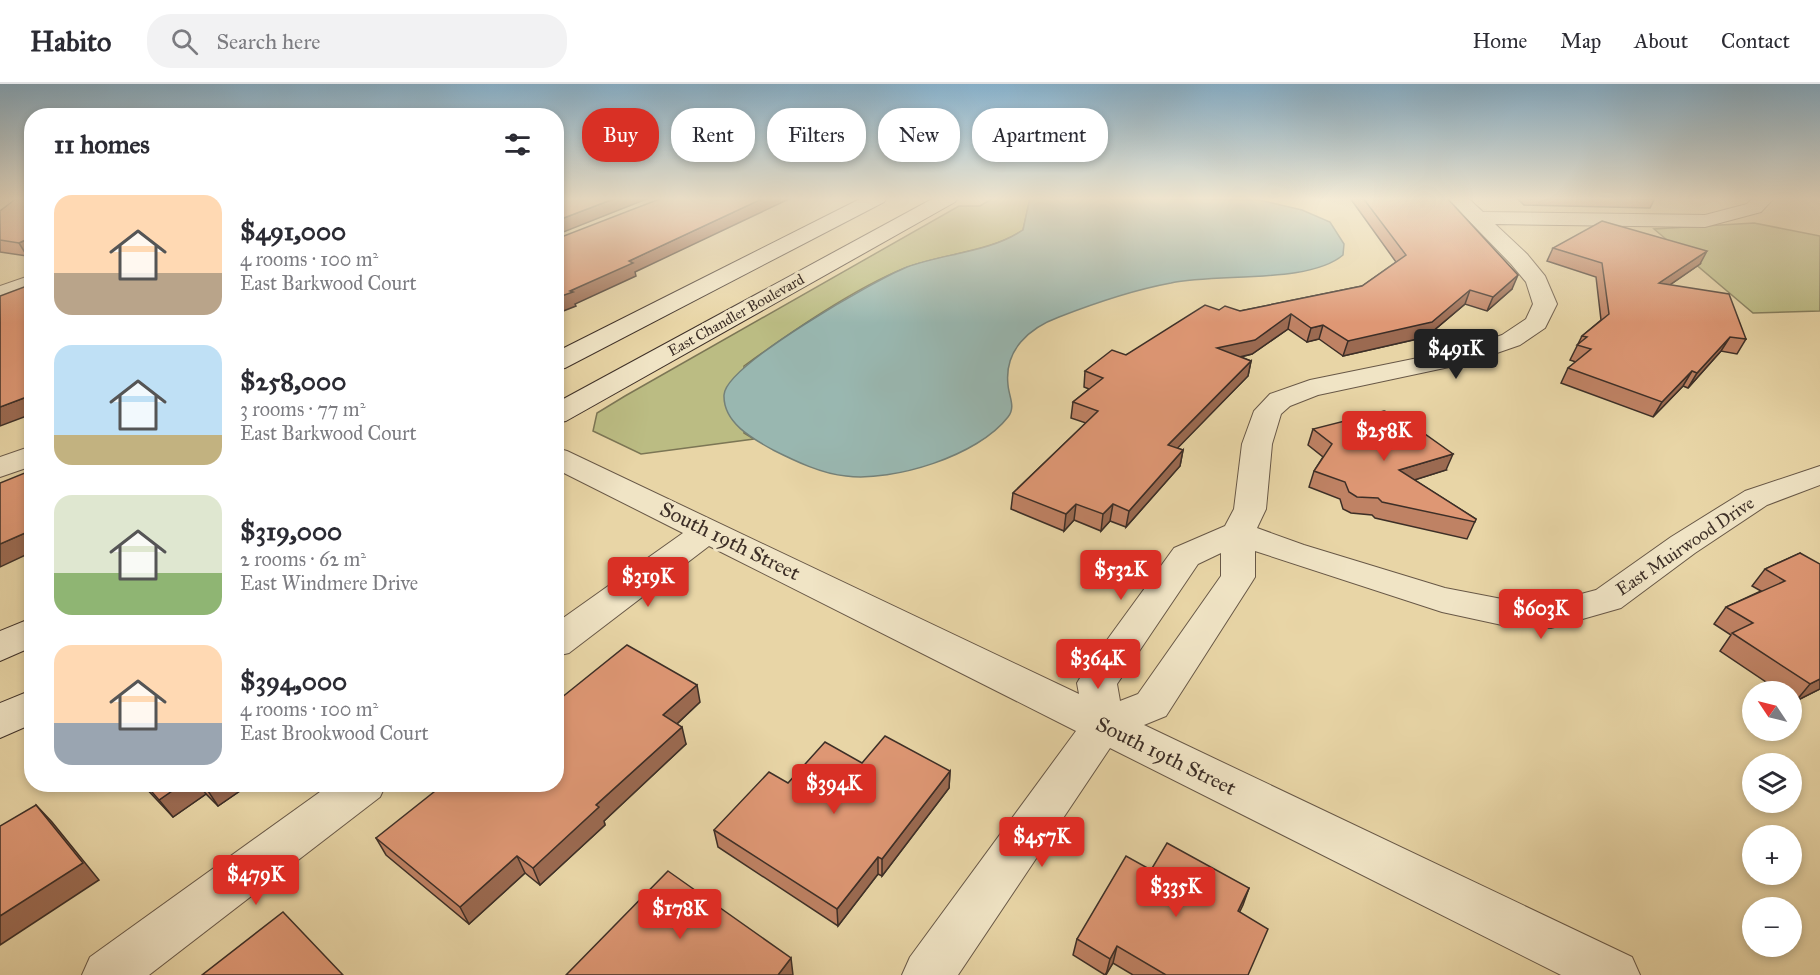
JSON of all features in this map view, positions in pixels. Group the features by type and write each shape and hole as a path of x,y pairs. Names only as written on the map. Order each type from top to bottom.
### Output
{"street":[{"path":"564,358 796,240"},
{"name":"East Chandler Boulevard","path":"564,411 873,240"},
{"path":"928,975 1103,725 1152,705 1238,577 1238,533 1250,509 1257,444 1268,411 1280,400 1310,388 1468,355 1511,340 1536,323 1545,304 1537,281 1519,258 1500,240"},
{"path":"0,294 24,285"},
{"path":"0,468 24,458"},
{"name":"South 19th Street","path":"564,461 1614,975"},
{"name":"East Muirwood Drive","path":"1238,533 1292,554 1442,600 1502,612 1551,615 1608,599 1756,498 1820,475"},
{"path":"564,637 708,530"},
{"path":"1103,725 1096,683 1186,556 1238,533"},
{"path":"0,647 24,635"},
{"path":"0,722 24,709"},
{"path":"108,975 354,792"}],"green space":[{"path":"900,240 1005,240 920,263 885,277 822,312 744,366 744,433 754,439 641,454 593,431 597,413"},
{"path":"1666,240 1820,240 1820,311 1753,313"}],"water":[{"path":"1006,240 1341,240 1344,244 1343,255 1328,264 1308,270 1286,274 1190,280 1157,286 1100,302 1038,327 1021,342 1010,361 1008,385 1012,409 1008,417 977,444 910,470 865,477 846,476 818,470 773,450 748,435 728,414 724,395 731,381 774,344 805,324 907,267"}],"building":[{"path":"0,240 24,240 24,241 19,243"},
{"path":"564,240 675,240 629,261 633,263 570,291 573,292 564,295"},
{"path":"1394,240 1485,240 1518,275 1493,297 1470,290 1432,322 1348,341 1323,325 1311,328 1291,314 1255,340 1217,348 1251,361 1168,445 1183,450 1129,511 1113,504 1103,514 1076,504 1066,514 1013,493 1098,411 1073,402 1103,378 1085,371 1112,350 1126,355 1205,305 1219,310 1225,306 1240,311 1362,286 1406,255"},
{"path":"1568,240 1667,240 1707,251 1659,283 1729,294 1746,339 1730,337 1697,373 1692,371 1662,402 1568,368 1591,349 1577,345 1587,337 1582,336 1609,314 1602,263 1553,248"},
{"path":"24,287 24,398 0,407 0,296"},
{"path":"1384,411 1401,417 1453,454 1399,470 1476,519 1475,522 1382,502 1378,498 1357,497 1349,492 1345,482 1314,471 1332,444 1313,429"},
{"path":"24,473 24,534 0,544 0,483"},
{"path":"1800,553 1820,564 1820,679 1810,684 1732,633 1753,623 1726,607 1785,581 1765,569"},
{"path":"627,645 697,685 663,715 682,727 596,805 599,807 533,868 517,856 460,907 376,838 434,792 564,792 564,696"},
{"path":"885,736 950,771 882,859 878,857 837,909 714,830 769,772 788,783 825,742 862,763"},
{"path":"152,792 170,792 159,800"},
{"path":"36,805 83,863 0,916 0,826"},
{"path":"1167,843 1249,888 1238,911 1268,929 1248,975 1166,975 1117,946 1110,959 1077,939 1126,856 1151,870"},
{"path":"668,871 791,958 778,975 566,975"},
{"path":"283,912 343,975 202,975"}]}
